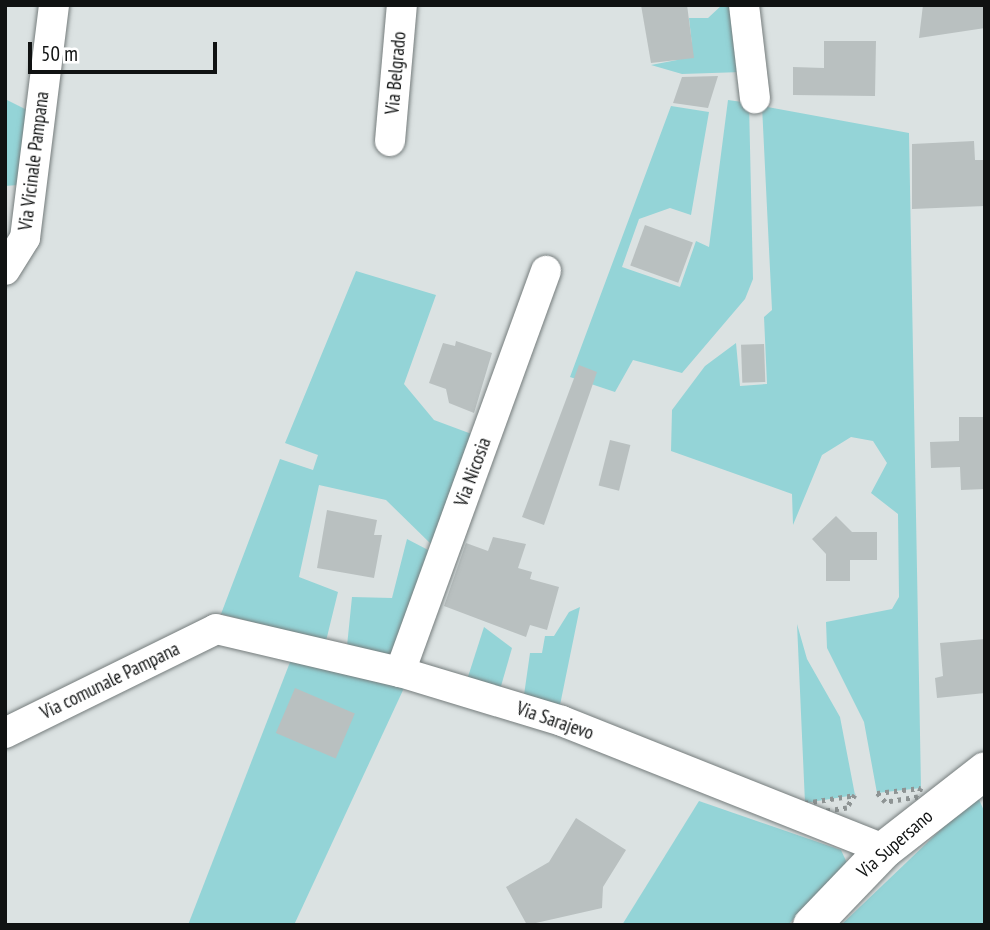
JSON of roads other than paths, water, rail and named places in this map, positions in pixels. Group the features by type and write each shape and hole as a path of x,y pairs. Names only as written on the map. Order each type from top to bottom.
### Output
{"street":[{"name":"Via Vicinale Pampana","path":"5,270 25,237 54,5"},
{"name":"Via Belgrado","path":"390,141 402,5"},
{"path":"744,5 755,98"},
{"name":"Via Nicosia","path":"400,672 546,271"},
{"name":"Via Sarajevo","path":"216,629 400,672 562,721 884,849"},
{"name":"Via comunale Pampana","path":"5,733 216,629"},
{"name":"Via Supersano","path":"810,925 884,849 985,770"}]}
